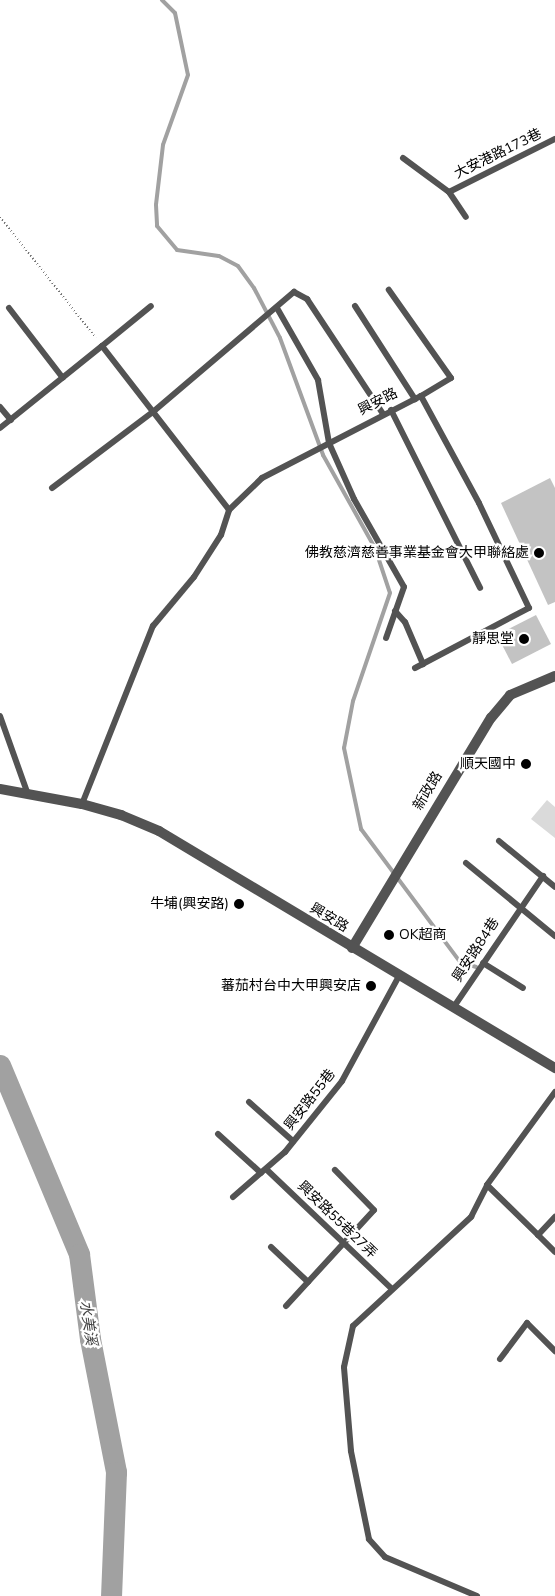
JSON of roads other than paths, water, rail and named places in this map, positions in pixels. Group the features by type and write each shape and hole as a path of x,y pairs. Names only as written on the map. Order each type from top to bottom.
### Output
{"street":[{"name":"新政路","path":"352,948 491,718 510,694 555,676"},
{"name":"興安路","path":"0,789 27,792 82,804 121,815 159,831 555,1068"}],"lane":[{"name":"大安港路173巷","path":"403,158 449,192 555,139"},
{"path":"449,192 466,217"},
{"name":"興安路","path":"82,804 152,626 194,577 221,535 229,510 262,478 451,378 389,290"},
{"path":"52,488 154,412 294,292 307,299 383,414"},
{"path":"0,428 151,306"},
{"path":"355,306 418,397 479,503 529,608 415,668"},
{"path":"9,308 63,378"},
{"path":"277,308 318,380 329,442 354,499 404,587 386,638"},
{"path":"102,346 229,510"},
{"path":"0,407 11,420"},
{"path":"391,410 480,588"},
{"path":"395,611 406,622 423,664"},
{"path":"0,716 27,792"},
{"path":"499,841 555,887"},
{"path":"466,863 555,936"},
{"name":"興安路84巷","path":"453,1008 520,906 543,876"},
{"path":"483,962 523,988"},
{"name":"興安路55巷","path":"234,1196 293,1141 342,1081 399,976"},
{"path":"477,1596 385,1557 369,1538 351,1451 344,1367 353,1326 391,1288 471,1217 487,1185 555,1092"},
{"path":"249,1102 293,1141"},
{"name":"興安路55巷27弄","path":"218,1134 263,1171 391,1288"},
{"path":"286,1306 374,1210 335,1170"},
{"path":"487,1185 555,1252"},
{"path":"538,1235 555,1217"},
{"path":"271,1246 308,1282"},
{"path":"500,1359 527,1323 555,1352"}],"waterway":[{"path":"162,0 175,13 188,75 163,145 156,205 157,226 177,250 219,256 238,266 254,288 280,338 323,455 375,548 390,593 353,701 344,748 361,829 460,962 476,967"},
{"name":"水美溪","path":"0,1065 79,1254 90,1339 116,1472 111,1596"}],"place":[{"name":"佛教慈濟慈善事業基金會大甲聯絡處","path":"539,553"},
{"name":"靜思堂","path":"524,639"},
{"name":"順天國中","path":"526,764"},
{"name":"牛埔(興安路)","path":"239,904"},
{"name":"OK超商","path":"389,935"},
{"name":"蕃茄村台中大甲興安店","path":"371,986"}]}
